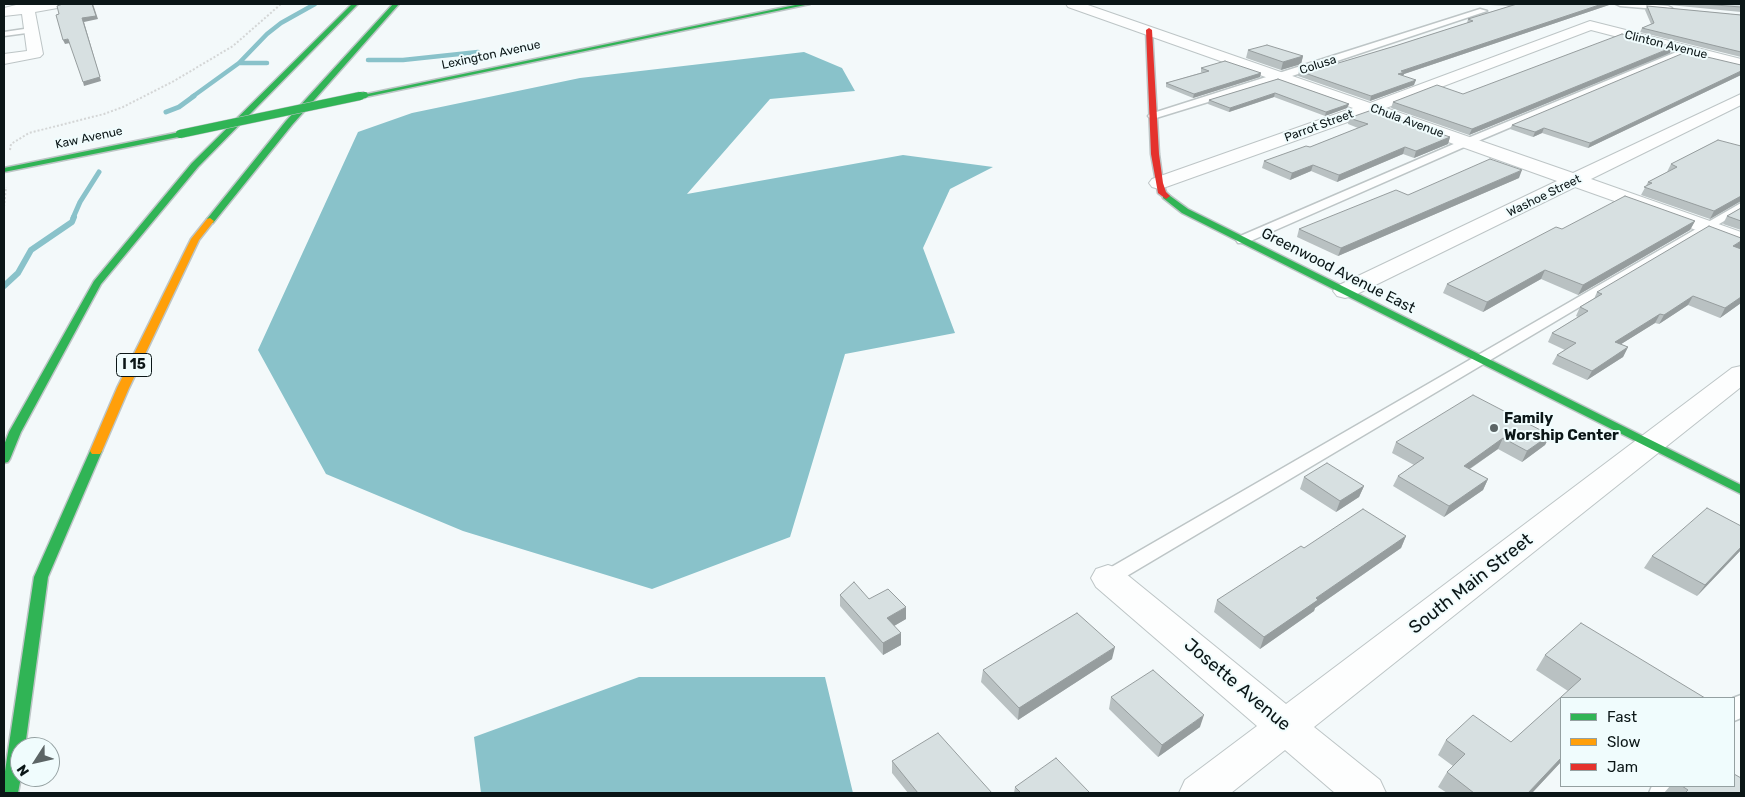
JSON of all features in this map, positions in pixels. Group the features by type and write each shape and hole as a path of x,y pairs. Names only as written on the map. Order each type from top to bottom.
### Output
{"main road":[{"path":"4,459 15,432 97,283 195,165 355,4"},
{"name":"I 15","path":"10,793 41,577 123,388 195,239 289,122 396,4"},
{"name":"Lexington Avenue","path":"180,134 807,4"},
{"name":"Greenwood Avenue East","path":"1149,30 1155,154 1159,183 1162,193 1185,211 1741,490"},
{"name":"Kaw Avenue","path":"4,170 180,134"}],"street":[{"path":"4,12 27,6 58,4"},
{"name":"Chula Avenue","path":"1073,4 1741,239"},
{"path":"4,59 35,54 27,6"},
{"name":"Clinton Avenue","path":"1590,25 1741,64"},
{"name":"Parrot Street","path":"1159,183 1371,108 1590,25"},
{"name":"Washoe Street","path":"1345,291 1576,181 1741,99"},
{"name":"South Main Street","path":"1200,793 1288,727 1741,374"},
{"name":"Josette Avenue","path":"1108,578 1366,793"}],"lane":[{"path":"1620,4 1676,9"},
{"name":"Colusa","path":"1153,116 1483,11"},
{"path":"4,34 31,30"},
{"path":"1242,240 1467,142 1688,50"},
{"path":"1108,578 1741,206"}],"path":[{"path":"9,151 11,144 29,134 104,114 123,107 174,81 233,46 281,4"},
{"path":"4,207 6,181"}],"water":[{"path":"804,52 842,68 855,91 770,99 687,194 903,155 993,167 950,189 923,248 955,333 845,354 790,537 652,589 463,531 326,474 258,350 358,132 412,113 580,78"},
{"path":"639,677 825,677 853,793 481,793 474,737"}],"building":[{"path":"63,4 92,4 96,16 82,18 100,77 83,82 68,39 63,40 56,15 59,14 57,6"},
{"path":"1517,4 1602,4 1401,71 1405,72 1398,74 1416,80 1371,96 1299,71 1318,65 1325,67 1395,46 1473,21 1468,19"},
{"path":"1703,4 1741,4 1741,7"},
{"path":"1647,6 1741,15 1741,52 1642,28 1654,23"},
{"path":"1622,34 1673,47 1472,129 1393,102 1437,85 1463,94"},
{"path":"1267,45 1303,56 1283,62 1248,50"},
{"path":"1686,52 1741,65 1741,71 1590,143 1544,128 1535,132 1512,125"},
{"path":"1225,61 1261,73 1194,94 1166,83 1209,71 1201,68"},
{"path":"1278,79 1349,104 1326,112 1275,93 1230,108 1209,100"},
{"path":"1372,110 1450,137 1416,151 1405,147 1339,175 1313,165 1292,173 1264,161 1306,146 1310,147 1368,124 1349,118"},
{"path":"1718,140 1741,146 1741,196 1714,211 1644,187 1652,183 1648,182 1677,167 1671,164"},
{"path":"1490,159 1522,170 1341,248 1299,229 1396,190 1408,195"},
{"path":"1625,196 1695,221 1583,285 1545,270 1487,302 1447,284 1556,227 1562,229"},
{"path":"1741,208 1741,221 1727,216"},
{"path":"1709,226 1741,238 1741,241 1733,246 1741,249 1741,297 1725,308 1693,296 1664,315 1660,314 1615,342 1628,347 1592,371 1557,355 1576,343 1552,333 1588,311 1580,307 1602,294 1597,292"},
{"path":"1473,395 1550,435 1527,451 1503,438 1464,466 1488,479 1449,506 1398,476 1424,458 1396,442"},
{"path":"1327,463 1364,486 1340,501 1304,477"},
{"path":"1707,508 1741,526 1741,547 1705,585 1652,556"},
{"path":"1363,509 1406,536 1316,598 1318,600 1264,637 1217,600 1301,546 1304,548"},
{"path":"854,582 869,599 888,589 906,607 887,618 901,633 883,643 840,595"},
{"path":"1077,613 1115,647 1019,708 983,670"},
{"path":"1581,623 1703,697 1561,697 1581,679 1545,655"},
{"path":"1153,670 1204,715 1162,745 1111,697"},
{"path":"1560,698 1560,759 1528,793 1474,793 1447,772 1465,754 1446,740 1473,715 1511,742"},
{"path":"938,733 992,793 918,793 892,761"},
{"path":"1056,758 1090,793 1021,793 1015,787"},
{"path":"1735,775 1741,778 1741,793 1685,793 1688,790 1684,787 1735,787"}],"waterway":[{"path":"239,63 267,34 281,23 315,4"},
{"path":"368,60 403,60 478,52"},
{"path":"192,97 239,63"},
{"path":"239,63 267,63"},
{"path":"166,112 179,107 194,96"},
{"path":"73,218 80,202 99,172"},
{"path":"4,286 18,273 31,250 72,222 74,217"}],"traffic: fast":[{"path":"4,459 15,432 97,283 195,165 355,4"},
{"path":"210,221 289,123 396,4"},
{"path":"365,95 807,4"},
{"path":"180,134 365,95"},
{"path":"4,170 180,134"},
{"path":"1166,196 1185,211 1741,490"},
{"path":"10,793 41,577 96,451"}],"traffic: slow":[{"path":"96,451 123,388 195,239 210,221"}],"traffic: jam":[{"path":"1149,30 1155,154 1159,183 1162,193 1166,196"}],"place":[{"name":"Family Worship Center","path":"1494,428"}]}
